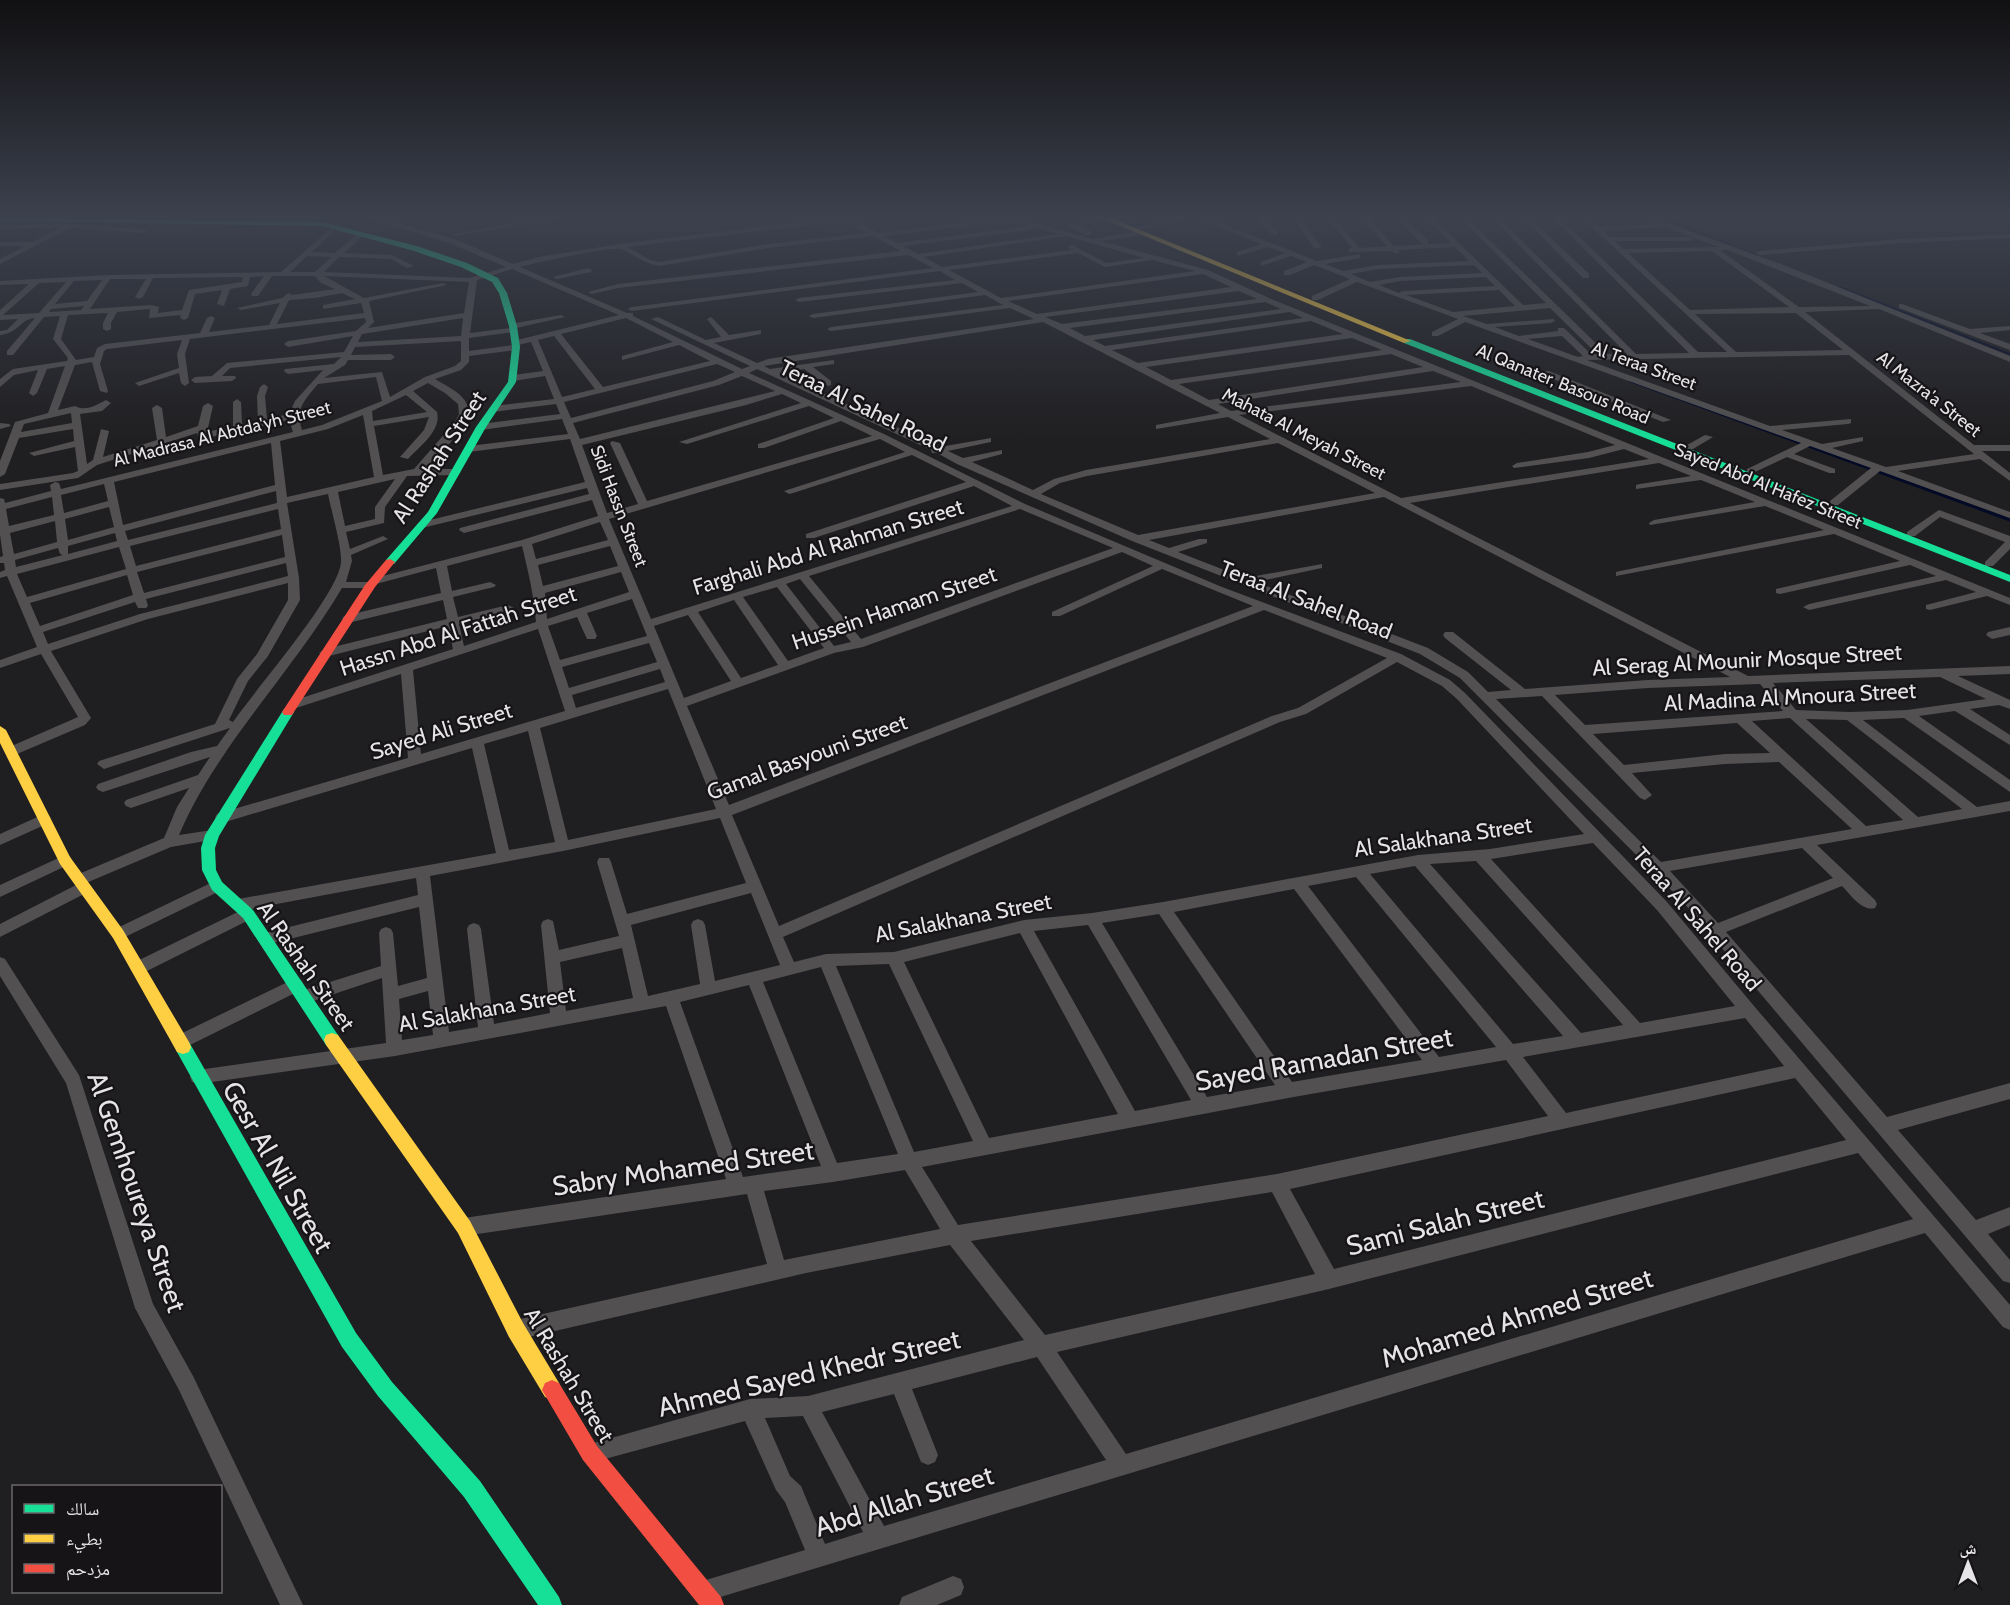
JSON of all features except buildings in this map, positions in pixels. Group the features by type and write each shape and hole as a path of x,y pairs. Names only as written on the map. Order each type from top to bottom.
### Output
{"street":[{"path":"0,316 24,293"},
{"path":"10,353 61,293"},
{"path":"83,313 97,293"},
{"path":"139,297 141,293"},
{"path":"0,316 64,315 156,308 152,316 185,315 192,293"},
{"path":"221,304 225,293"},
{"path":"271,328 285,293"},
{"path":"241,308 285,296 315,296 330,293"},
{"path":"298,434 293,416 298,403 315,382 328,370 338,366 370,322 365,301 350,293"},
{"path":"326,307 406,293"},
{"path":"470,293 464,354 515,337 561,317"},
{"name":"Al Rashah Street","path":"500,293 515,337 513,378 507,391 481,427 432,513 373,583 325,653 222,818 212,835 208,857 209,870 217,886 243,910 266,939 343,1057 464,1227 516,1330 590,1453 708,1598"},
{"name":"Teraa Al Sahel Road","path":"585,293 706,342 737,357 751,372 767,372 935,451 1136,539 1424,651 1464,675 1658,868 1716,930 2010,1274"},
{"name":"Teraa Al Sahel Road","path":"594,293 633,312 717,361 751,372 783,391 881,436 1021,506 1161,566 1397,657 1446,683 1662,906 2010,1320"},
{"path":"214,379 227,366 465,337 515,337 534,340 633,312 766,293"},
{"path":"799,300 861,293"},
{"path":"813,316 986,293"},
{"name":"Mahata Al Meyah Street","path":"986,293 1061,327 1746,680"},
{"path":"1001,300 1053,293"},
{"path":"481,427 567,419 716,382 751,372 780,359 1208,293"},
{"name":"Sayed Abd Al Hafez Street","path":"1251,293 2010,602"},
{"name":"Al Qanater, Basous Road","path":"1301,293 1629,429 2010,579"},
{"name":"Al Qanater, Basous Road","path":"1303,293 2010,572"},
{"path":"1315,298 1326,293"},
{"path":"1395,294 1414,293"},
{"path":"1506,293 1517,303"},
{"path":"1540,293 1605,357"},
{"path":"1571,293 1634,356"},
{"path":"1633,293 1696,355"},
{"path":"1667,293 1734,354"},
{"name":"Al Mazra'a Street","path":"1775,293 2010,478"},
{"path":"1845,293 2010,359"},
{"path":"1865,293 2010,347"},
{"name":"Al Teraa Street","path":"1395,294 1572,360 2010,515"},
{"path":"1789,303 1858,298"},
{"path":"1061,327 1266,300"},
{"path":"49,307 90,303"},
{"path":"1418,313 1431,307 1517,303 1552,305"},
{"path":"1451,314 1517,303"},
{"path":"831,329 1011,306"},
{"path":"1688,312 1884,308"},
{"path":"107,329 107,323 114,310"},
{"path":"1084,339 1292,310"},
{"path":"52,414 72,358 57,344 56,335 64,315"},
{"path":"0,384 13,372 71,363 116,346 187,337 252,333 271,328 370,315"},
{"path":"288,344 469,315"},
{"path":"0,333 9,332 25,317"},
{"path":"203,336 211,318"},
{"path":"711,319 727,338"},
{"path":"1103,349 1313,319"},
{"path":"1435,334 1466,319"},
{"path":"1484,326 1551,321"},
{"path":"1968,332 2010,328"},
{"path":"706,342 758,332"},
{"path":"1517,338 1563,332 1589,357"},
{"path":"116,346 117,334"},
{"path":"214,347 219,334"},
{"path":"557,334 600,390"},
{"path":"1137,366 1355,335"},
{"path":"187,337 181,354 183,369 190,381 232,378"},
{"name":"Sidi Hassn Street","path":"534,340 576,440 597,500 652,638 789,969"},
{"path":"149,351 159,341"},
{"path":"493,409 558,401 600,390 629,366 682,342"},
{"path":"1169,383 1394,351"},
{"path":"348,352 391,357"},
{"path":"1572,360 1589,357 1849,352"},
{"path":"99,354 96,364 104,391"},
{"name":"Al Madrasa Al Abtda'yh Street","path":"0,505 298,434 367,411 428,379 458,368 465,362 464,354"},
{"path":"629,366 698,366 737,357"},
{"path":"767,372 831,363"},
{"path":"288,371 338,366"},
{"path":"698,366 716,382"},
{"path":"806,366 828,383"},
{"path":"33,393 44,367"},
{"path":"1591,381 1556,367 1546,373 1666,420"},
{"path":"1207,403 1436,368"},
{"path":"139,383 183,369"},
{"path":"513,378 548,373"},
{"path":"315,382 379,374 387,402"},
{"path":"1395,374 1418,390"},
{"path":"1365,378 1385,395"},
{"path":"418,471 457,427 464,413 463,405 428,379"},
{"path":"1347,381 1367,398"},
{"path":"1159,427 1227,414 1473,383"},
{"path":"263,423 261,396 264,387"},
{"path":"405,457 434,422 434,414 407,391"},
{"path":"469,449 576,440 743,403 783,391"},
{"path":"237,402 238,429"},
{"path":"0,474 22,421 52,414 100,409 106,403"},
{"path":"684,442 810,403"},
{"path":"208,406 202,436 293,416"},
{"path":"157,408 162,440"},
{"path":"76,411 83,472"},
{"path":"367,411 379,478"},
{"path":"369,424 434,414"},
{"path":"761,446 842,418"},
{"path":"1769,429 1848,421"},
{"path":"14,436 77,425"},
{"path":"0,486 41,477 55,479 83,472 98,462 127,455 162,440 202,429"},
{"path":"1612,439 1629,429"},
{"path":"98,462 104,431"},
{"path":"339,585 373,583 526,542 553,529 604,517 881,436"},
{"path":"1690,447 1708,437"},
{"path":"1821,447 1860,439"},
{"path":"935,451 988,440"},
{"path":"1033,494 1057,482 1086,473 1278,440"},
{"path":"220,726 243,679 262,656 294,600 294,578 282,503 276,441"},
{"path":"34,453 79,443"},
{"path":"615,443 644,505"},
{"path":"1750,471 1809,443"},
{"path":"1517,466 1589,455 1626,445"},
{"path":"1972,448 2010,448"},
{"path":"789,491 913,452"},
{"path":"960,462 999,452"},
{"path":"1788,454 1832,471"},
{"path":"1834,503 1881,469 1982,456"},
{"path":"1401,501 1663,460"},
{"path":"5,573 379,478 418,471 456,472"},
{"path":"341,530 380,521 380,507 404,473"},
{"path":"1640,487 1704,477"},
{"path":"55,479 65,557"},
{"path":"108,479 119,528 141,597 144,616"},
{"path":"810,536 974,483"},
{"path":"422,525 591,484"},
{"path":"4,559 280,487"},
{"path":"169,842 184,807 202,779 240,722 339,585 347,569 346,553 332,489"},
{"path":"1136,539 1386,494"},
{"path":"541,496 548,516 597,500"},
{"path":"2,532 113,503"},
{"path":"1654,523 1767,503"},
{"path":"0,505 5,573 24,601 44,648 85,718 81,722 12,751"},
{"name":"Farghali Abd Al Rahman Street","path":"647,624 1021,506"},
{"path":"464,530 546,509"},
{"path":"1911,534 1935,514 1942,513 2010,541 1989,564"},
{"path":"24,601 133,570 286,531"},
{"path":"1620,574 1835,531"},
{"path":"346,553 363,549 370,542 383,539"},
{"path":"1168,552 1203,541"},
{"path":"526,542 539,591 542,625 572,714"},
{"path":"530,564 614,542"},
{"name":"Hussein Hamam Street","path":"680,704 831,650 859,644 1121,549"},
{"path":"38,630 141,597 291,560"},
{"path":"1780,591 1911,562"},
{"path":"441,564 459,651"},
{"path":"1056,614 1161,566"},
{"path":"1242,582 1318,566"},
{"path":"539,591 625,568"},
{"path":"803,576 859,644"},
{"path":"1809,607 1946,576"},
{"path":"0,664 144,616 294,578"},
{"path":"780,583 831,650"},
{"path":"348,619 490,585"},
{"path":"1930,607 1987,593"},
{"name":"Hassn Abd Al Fattah Street","path":"293,705 635,594"},
{"path":"737,596 785,666"},
{"name":"Gamal Basyouni Street","path":"138,968 243,910 422,871 563,846 725,812 1265,606"},
{"path":"325,653 507,608"},
{"path":"691,610 738,683"},
{"path":"581,612 591,636"},
{"path":"1992,634 2010,630"},
{"path":"1449,635 1522,693"},
{"path":"556,665 652,638"},
{"path":"775,934 1276,719 1302,711 1397,657"},
{"path":"565,693 663,664"},
{"path":"407,668 415,761"},
{"name":"Al Serag Al Mounir Mosque Street","path":"1487,696 1746,680 2010,670"},
{"path":"1940,672 2005,703"},
{"path":"1764,681 1793,714 1917,824"},
{"name":"Sayed Ali Street","path":"222,818 671,684"},
{"path":"1544,691 1645,795"},
{"name":"Al Madina Al Mnoura Street","path":"1582,730 1793,714 1850,716 1907,714 2005,703"},
{"path":"1957,707 2010,741"},
{"path":"1907,714 2010,787"},
{"path":"1850,716 1976,813"},
{"path":"1740,718 1864,832"},
{"path":"104,764 220,726 240,722"},
{"path":"532,726 563,846"},
{"name":"Gesr Al Nil Street","path":"0,730 65,860 118,934 349,1340 385,1389 472,1489 551,1605"},
{"path":"477,742 504,856"},
{"path":"103,787 189,758 222,750"},
{"path":"1621,770 1725,759 1782,758"},
{"path":"131,803 202,779"},
{"path":"1658,868 2010,806"},
{"path":"0,840 44,819"},
{"path":"0,931 81,884 169,842 212,835"},
{"name":"Al Salakhana Street","path":"198,1077 395,1049 642,1004 826,960 894,958 1024,926 1163,908 1418,860 1479,855 1597,837"},
{"path":"1803,841 1870,904"},
{"path":"1479,855 1636,1030"},
{"path":"0,891 65,860"},
{"path":"1418,860 1578,1041"},
{"path":"604,862 628,940 642,1004"},
{"path":"422,871 442,1040"},
{"path":"1359,871 1510,1052 1562,1121"},
{"path":"1716,930 1844,879"},
{"path":"1298,884 1436,1066"},
{"path":"118,934 217,886"},
{"path":"622,921 756,886"},
{"path":"266,939 426,899"},
{"path":"1163,908 1288,1090"},
{"path":"1092,919 1203,1106"},
{"path":"548,925 559,1019"},
{"path":"698,925 709,988"},
{"path":"1024,926 1130,1119"},
{"path":"474,929 487,1032"},
{"path":"386,933 395,1049"},
{"path":"552,958 628,940"},
{"path":"894,958 984,1146"},
{"path":"826,960 909,1161 954,1235 1041,1346 1121,1464"},
{"name":"Al Gemhoureya Street","path":"0,963 73,1080 145,1308 186,1383 292,1605"},
{"path":"180,1042 300,991 390,969"},
{"path":"754,978 833,1174"},
{"path":"391,995 435,982"},
{"path":"671,998 778,1270"},
{"name":"Sayed Ramadan Street","path":"909,1161 1288,1090 1748,1011"},
{"path":"516,1330 778,1270 954,1235 1277,1183 1799,1070"},
{"path":"1884,1126 2010,1091"},
{"name":"Sami Salah Street","path":"1041,1346 1329,1280 1862,1144"},
{"name":"Sabry Mohamed Street","path":"464,1227 909,1161"},
{"path":"1277,1183 1329,1280"},
{"path":"1972,1231 2010,1216"},
{"name":"Mohamed Ahmed Street","path":"1121,1464 1929,1222"},
{"name":"Ahmed Sayed Khedr Street","path":"590,1453 750,1409 808,1406 1041,1346"},
{"path":"900,1383 928,1455"},
{"path":"808,1406 878,1538"},
{"path":"750,1409 783,1483 794,1494 819,1556"},
{"name":"Abd Allah Street","path":"708,1598 819,1556 1121,1464"},
{"path":"910,1605 953,1587"}],"waterway":[{"path":"1854,293 2010,354"},
{"path":"1630,381 1635,383"},
{"path":"1631,381 2010,520"}],"traffic: fast":[{"path":"390,562 432,513 481,427 512,382 516,347 513,326 503,293"},
{"path":"1407,341 2010,579"},
{"path":"288,712 212,835 208,848 209,870 217,886 248,914 332,1040"},
{"path":"183,1047 349,1340 385,1389 472,1489 551,1605"}],"traffic: slow":[{"path":"1289,293 1407,341"},
{"path":"0,730 65,860 118,934 183,1047"},
{"path":"332,1040 464,1227 516,1330 552,1390"}],"traffic: jam":[{"path":"288,712 371,585 390,562"},
{"path":"552,1390 590,1453 713,1605"}]}
